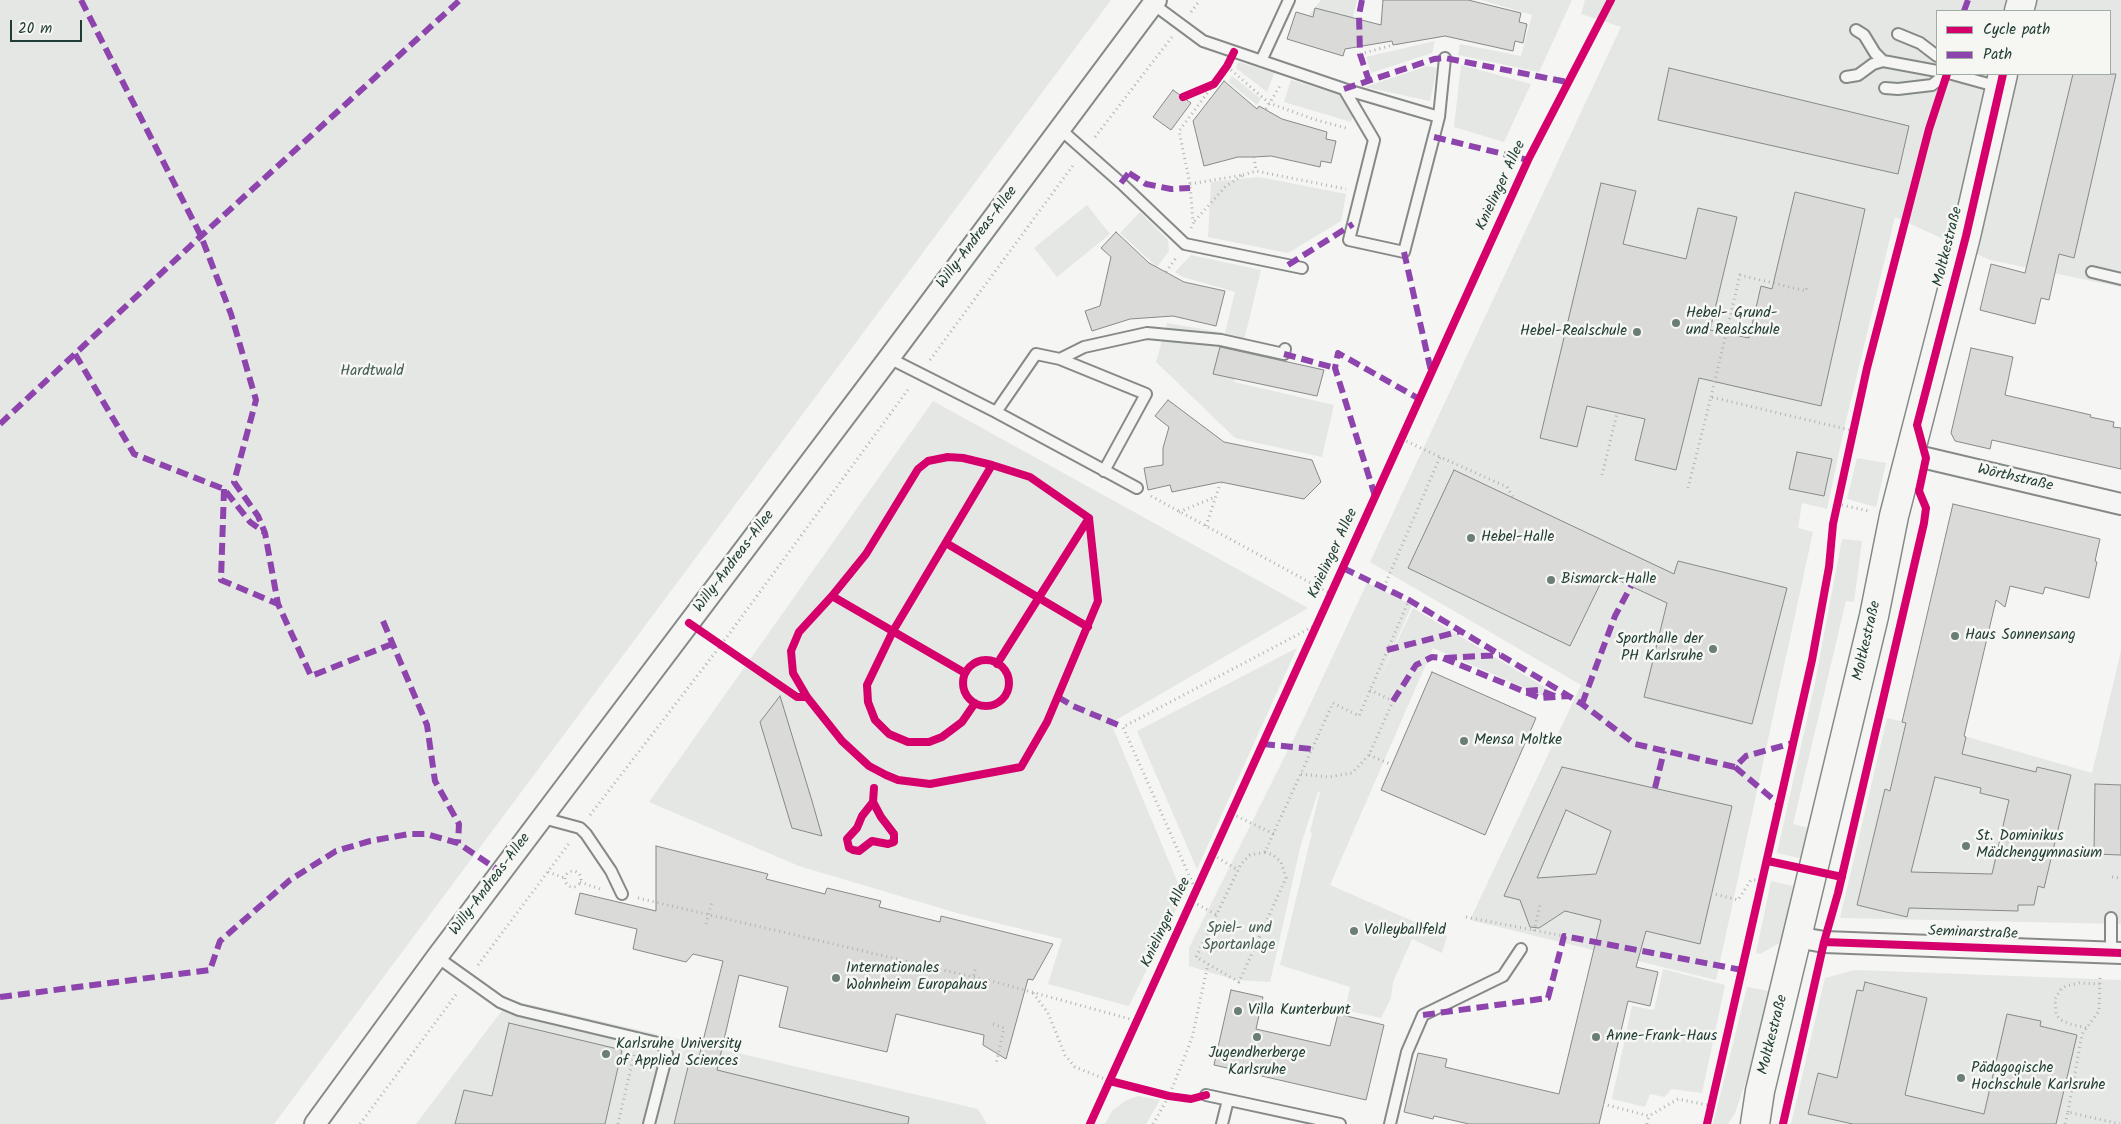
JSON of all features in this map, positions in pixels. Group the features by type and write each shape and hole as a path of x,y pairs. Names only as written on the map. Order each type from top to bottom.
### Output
{"main road":[{"name":"Moltkestraße","path":"1755,1124 1760,1091 1874,616 1894,516 1966,236 2001,80"},
{"name":"Moltkestraße","path":"1746,1124 1760,1091"}],"street":[{"name":"Willy-Andreas-Allee","path":"315,1124 437,957 890,358 1154,2"},
{"name":"Wörthstraße","path":"1909,454 2121,504"},
{"name":"Seminarstraße","path":"1797,937 1824,942 2111,953"}],"lane":[{"path":"1262,61 1289,0"},
{"path":"1154,2 1203,41 1344,89 1440,117"},
{"path":"1856,30 1864,35 1875,53 1883,61"},
{"path":"1898,34 1920,43 1936,55"},
{"path":"1344,89 1374,140 1350,240 1404,252 1440,117 1444,58"},
{"path":"1846,77 1858,75 1873,64 1883,61 1936,71"},
{"path":"1885,88 1898,89 1932,85 1945,75"},
{"path":"1960,75 2001,80"},
{"path":"1060,129 1186,244 1302,268"},
{"path":"2092,272 2121,279"},
{"path":"1060,358 1084,347 1147,333 1221,340 1284,354 1285,349"},
{"path":"996,412 1036,354 1060,358 1146,394 1104,472"},
{"path":"890,358 996,412 1104,472 1137,488"},
{"path":"543,818 580,828 595,846 611,871 622,894"},
{"path":"2111,953 2112,918"},
{"path":"1390,1124 1407,1052 1423,1015 1503,976 1522,949"},
{"path":"437,957 500,1002 519,1010 662,1044 667,1054 649,1124"},
{"path":"1206,1095 1340,1124"},
{"path":"1222,1124 1228,1100"}],"path":[{"path":"360,1124 580,828 724,648 920,373 1083,152 1200,0"},
{"path":"1360,54 1393,45"},
{"path":"1227,66 1269,103 1313,119 1371,134"},
{"path":"1266,109 1288,70"},
{"path":"1186,244 1193,223 1190,184 1179,131 1214,84"},
{"path":"1254,157 1256,171"},
{"path":"1190,184 1256,171 1361,192"},
{"path":"1193,223 1225,187 1243,175"},
{"path":"1688,488 1740,276 1806,291 1808,286"},
{"path":"1711,397 1854,431"},
{"path":"1602,475 1617,413"},
{"path":"1398,447 1406,431"},
{"path":"1402,439 1507,488 1514,499"},
{"path":"1384,587 1440,457"},
{"path":"1206,526 1221,481"},
{"path":"1137,488 1329,598"},
{"path":"1180,512 1216,497"},
{"path":"1837,504 1894,516"},
{"path":"1265,852 1333,703 1359,716 1409,600"},
{"path":"1312,634 1318,621"},
{"path":"1198,889 1123,727 1318,621"},
{"path":"689,624 724,648"},
{"path":"1301,774 1328,777 1352,773 1369,755 1393,701 1370,690"},
{"path":"1369,755 1392,765"},
{"path":"1228,823 1236,806"},
{"path":"1232,814 1274,834"},
{"path":"1217,847 1212,859 1238,870"},
{"path":"1265,852 1281,862 1286,878 1239,982 1196,957 1238,870 1250,855 1265,852"},
{"path":"548,872 565,878 569,886 574,887 580,882 580,877 575,872 568,873 565,878"},
{"path":"2112,877 2121,878"},
{"path":"1711,893 1738,900 1751,880 1761,880"},
{"path":"622,894 1033,993 1137,1022"},
{"path":"706,924 712,901"},
{"path":"1192,902 1217,915"},
{"path":"1534,930 1540,905"},
{"path":"1466,918 1564,936"},
{"path":"2065,1124 2082,1034 2099,1011 2100,984 2111,953"},
{"path":"1153,1124 1169,1096 1192,1038 1208,964"},
{"path":"970,990 976,966"},
{"path":"2086,1028 2061,1020 2056,1014 2055,999 2060,989 2066,986 2079,983 2100,984"},
{"path":"1033,993 1048,1013 1065,1055 1076,1067 1110,1081"},
{"path":"1133,1030 1141,1013"},
{"path":"993,1024 1004,1028 996,1064"},
{"path":"618,1124 639,1038"},
{"path":"1106,1090 1114,1073"},
{"path":"1604,1104 1649,1116 1678,1099 1712,1106"},
{"path":"2068,1112 2120,1124"},
{"path":"1647,1124 1649,1116"}],"shaded area":[{"path":"1585,0 2121,0 2121,287 1990,260 1895,217 1844,429 1827,509 1802,503 1798,528 1813,532 1716,980 1470,920 1581,685 1370,562 1621,27 1581,14"},
{"name":"St. Dominikus Mädchengymnasium","path":"2121,651 2121,924 1840,918 1887,718 1964,736 2092,773"},
{"name":"Pädagogische Hochschule Karlsruhe","path":"1855,970 2121,980 2121,1124 1791,1124 1825,978"},
{"name":"Karlsruhe University of Applied Sciences","path":"510,1000 978,1109 987,1124 416,1124"}],"green space":[{"name":"Hardtwald","path":"0,0 1111,0 274,1124 0,1124"},
{"path":"1321,0 1357,0 1351,26 1309,15"},
{"path":"1481,0 1572,0 1539,72 1458,55 1460,44 1521,56 1532,15"},
{"path":"1435,41 1432,53 1371,73 1366,57"},
{"path":"1238,62 1274,73 1267,92 1236,68"},
{"path":"1461,65 1531,84 1504,142 1454,127"},
{"path":"1427,66 1437,68 1430,101 1365,87"},
{"path":"1232,76 1261,99 1257,105 1228,82"},
{"path":"1291,80 1340,95 1354,111 1351,122 1284,102"},
{"path":"1259,177 1346,194 1341,221 1288,253 1208,237 1211,182"},
{"path":"1087,205 1110,234 1057,277 1034,248"},
{"path":"1140,212 1168,240 1169,251 1157,267 1120,233"},
{"path":"1191,255 1261,270 1234,382 1334,405 1322,457 1235,438 1156,362 1167,323 1225,333 1235,292 1183,277 1175,272"},
{"path":"933,401 1308,608 1111,723 1183,895 1129,1006 1048,984 1062,939 957,913 799,866 649,802"},
{"path":"1857,458 1886,463 1876,507 1847,499"},
{"path":"1842,539 1862,541 1854,602 1846,601 1793,824 1809,828 1803,859 1777,853 1814,688"},
{"name":"Spiel- und Sportanlage","path":"1367,583 1412,605 1378,682 1413,608 1551,691 1550,699 1433,648 1330,885 1447,936 1442,953 1412,939 1393,982 1391,998 1381,1018 1345,1010 1350,987 1280,965 1320,792 1318,792 1301,844 1270,982 1235,980 1189,966 1189,948 1301,724"},
{"path":"1297,648 1197,869 1137,731"},
{"path":"1771,881 1793,886 1781,942 1760,954 1756,953"},
{"path":"1663,969 1725,985 1702,1093 1671,1089 1665,1097 1650,1094 1645,1107 1612,1099 1632,1006 1654,1010"},
{"path":"1747,987 1769,991 1747,1078 1735,1113 1728,1124 1713,1124"},
{"path":"1138,1096 1160,1100 1146,1124 1105,1124 1112,1111 1125,1101"}],"building":[{"path":"1383,0 1468,0 1521,13 1519,22 1527,24 1523,43 1515,41 1513,51 1445,36 1393,45 1392,41 1345,49 1343,56 1287,39 1296,12 1313,17 1315,8 1381,25"},
{"path":"1669,68 1909,126 1898,174 1658,120"},
{"path":"2116,74 2074,258 2059,254 2049,300 2041,298 2035,324 1980,310 1991,264 2025,273 2073,75"},
{"path":"1224,81 1257,109 1259,106 1282,119 1327,132 1326,139 1336,141 1331,163 1321,161 1320,167 1271,156 1238,157 1204,166 1193,121"},
{"path":"1173,90 1191,103 1171,130 1153,117"},
{"name":"Hebel-Realschule","path":"1601,183 1636,191 1623,244 1686,259 1698,208 1737,217 1710,330 1749,338 1761,286 1772,289 1795,192 1865,209 1821,406 1699,378 1676,470 1635,460 1645,419 1587,406 1577,447 1540,438"},
{"path":"1116,232 1149,263 1184,282 1225,291 1216,326 1173,316 1130,319 1092,331 1085,311 1100,306 1111,257 1101,248"},
{"path":"1220,347 1324,370 1317,396 1213,374"},
{"path":"1971,348 2013,357 2005,395 2114,422 2113,427 2121,428 2121,469 1992,440 1990,449 1955,441 1951,433"},
{"path":"1168,400 1224,442 1312,460 1321,482 1304,499 1221,482 1172,492 1170,485 1148,490 1144,468 1163,465 1163,448 1169,427 1155,416"},
{"path":"1797,452 1832,459 1824,496 1789,489"},
{"path":"1454,470 1674,574 1678,561 1787,588 1752,724 1644,697 1667,603 1605,574 1570,646 1408,568"},
{"path":"1953,504 2100,539 2089,598 2045,587 2043,594 2010,586 2005,607 1996,600 1964,736 1966,737 1962,754 2036,772 2037,767 2071,775 2044,888 2038,886 2034,905 2018,905 2018,911 1909,908 1907,917 1857,905 1885,789 1890,791 1906,723 1902,722","holes":["1935,777 1981,788 1980,793 2009,800 1992,874 1911,872"]},
{"name":"Mensa Moltke","path":"1432,672 1536,718 1485,835 1381,790"},
{"path":"780,696 822,836 792,828 760,722"},
{"path":"1562,767 1732,806 1700,944 1646,931 1636,967 1658,972 1650,1006 1628,1001 1599,1124 1469,1124 1434,1116 1433,1119 1404,1112 1418,1053 1447,1059 1445,1067 1559,1094 1601,920 1565,911 1539,928 1530,927 1520,900 1504,896","holes":["1566,810 1611,831 1596,874 1537,878"]},
{"path":"2095,784 2121,785 2121,855 2094,854"},
{"path":"656,846 768,874 766,879 825,894 827,888 881,901 879,907 940,922 941,916 1053,944 1033,980 1028,979 1006,1059 983,1045 984,1035 896,1014 887,1052 779,1027 788,987 739,975 717,1070 909,1117 908,1124 674,1124 689,1063 697,1065 723,961 693,954 686,962 633,949 637,929 575,914 580,893 656,911"},
{"path":"1865,982 1927,998 1905,1095 1984,1114 2007,1014 2041,1021 2040,1026 2077,1035 2056,1124 1853,1124 1808,1114 1818,1073 1837,1078 1857,990 1863,991"},
{"name":"Jugendherberge Karlsruhe","path":"1231,990 1263,997 1256,1029 1330,1046 1338,1014 1384,1025 1366,1100 1214,1065"},
{"path":"509,1023 622,1050 605,1124 455,1124 464,1090 492,1096"}],"marked path":[{"path":"81,0 201,236 231,314 256,400 234,482 258,516 265,533 278,604 311,676 392,644"},
{"path":"0,424 201,236 460,0"},
{"path":"1362,0 1359,15 1360,54 1369,81"},
{"path":"1964,10 1968,0"},
{"path":"1344,89 1434,59 1445,58 1567,82"},
{"path":"1434,137 1528,160"},
{"path":"1121,183 1131,170"},
{"path":"1129,173 1146,184 1171,189 1190,188"},
{"path":"1288,265 1353,224"},
{"path":"1404,252 1431,371"},
{"path":"1375,496 1335,368 1338,353 1421,400"},
{"path":"75,354 134,454 224,489 250,522 264,532"},
{"path":"1284,354 1335,368"},
{"path":"224,489 221,580 278,604"},
{"path":"1343,568 1409,600 1582,704 1635,744 1735,767 1746,756 1793,743"},
{"path":"1582,704 1615,616 1631,586"},
{"path":"383,621 427,725 435,781 459,824 458,843"},
{"path":"1387,650 1461,631"},
{"path":"1445,658 1500,655"},
{"path":"1393,701 1416,665 1432,657 1443,658 1540,698 1569,696"},
{"path":"1526,691 1539,690 1555,696"},
{"path":"1058,697 1073,706 1123,727"},
{"path":"1263,744 1312,749"},
{"path":"1655,788 1664,751"},
{"path":"1735,767 1780,805"},
{"path":"0,997 210,970 220,941 290,880 336,851 370,841 409,834 426,834 458,843 501,872"},
{"path":"1423,1015 1548,998 1564,936 1742,970"}],"cycle path":[{"name":"Knielinger Allee","path":"1090,1124 1528,160 1611,0"},
{"path":"1183,97 1214,84 1234,52"},
{"path":"1707,1124 1812,660 1829,567 1833,524 1867,368 1929,129 1947,75"},
{"path":"1783,1124 1824,942 1838,893 1924,523 1926,508 1919,491 1926,458 1917,425 1966,236 2003,75"},
{"path":"948,457 963,458 992,465 1030,477 1089,518 1098,601 1047,722 1021,767 930,784 898,780 886,775 869,766 842,741 807,697 793,673 791,651 799,632 832,596 866,554 918,469 928,461 948,457"},
{"path":"975,703 962,722 942,737 929,742 908,742 889,734 875,720 868,702 867,685 893,631 992,465"},
{"path":"997,664 1089,518"},
{"path":"946,543 1088,627"},
{"path":"832,596 965,673"},
{"path":"689,623 797,697 807,697"},
{"path":"986,660 999,664 1005,670 1009,683 1005,696 999,702 986,706 973,702 967,696 963,683 967,670 973,664 986,660"},
{"path":"873,802 881,817 894,834 894,842 888,844 872,841 859,851 853,850 849,848 847,839 857,828 862,816 873,802 874,788"},
{"path":"1768,861 1842,877"},
{"path":"1824,942 2121,953"},
{"path":"1110,1081 1169,1096 1191,1099 1206,1095"}],"place":[{"name":"Hebel- Grund- und Realschule","path":"1676,323"},
{"name":"Hebel-Realschule","path":"1637,332"},
{"name":"Hebel-Halle","path":"1471,538"},
{"name":"Bismarck-Halle","path":"1551,580"},
{"name":"Haus Sonnensang","path":"1955,636"},
{"name":"Sporthalle der PH Karlsruhe","path":"1713,649"},
{"name":"Mensa Moltke","path":"1464,741"},
{"name":"St. Dominikus Mädchengymnasium","path":"1966,846"},
{"name":"Volleyballfeld","path":"1354,931"},
{"name":"Internationales Wohnheim Europahaus","path":"836,978"},
{"name":"Villa Kunterbunt","path":"1238,1011"},
{"name":"Jugendherberge Karlsruhe","path":"1257,1037"},
{"name":"Anne-Frank-Haus","path":"1596,1037"},
{"name":"Karlsruhe University of Applied Sciences","path":"606,1054"},
{"name":"Pädagogische Hochschule Karlsruhe","path":"1961,1078"}]}
